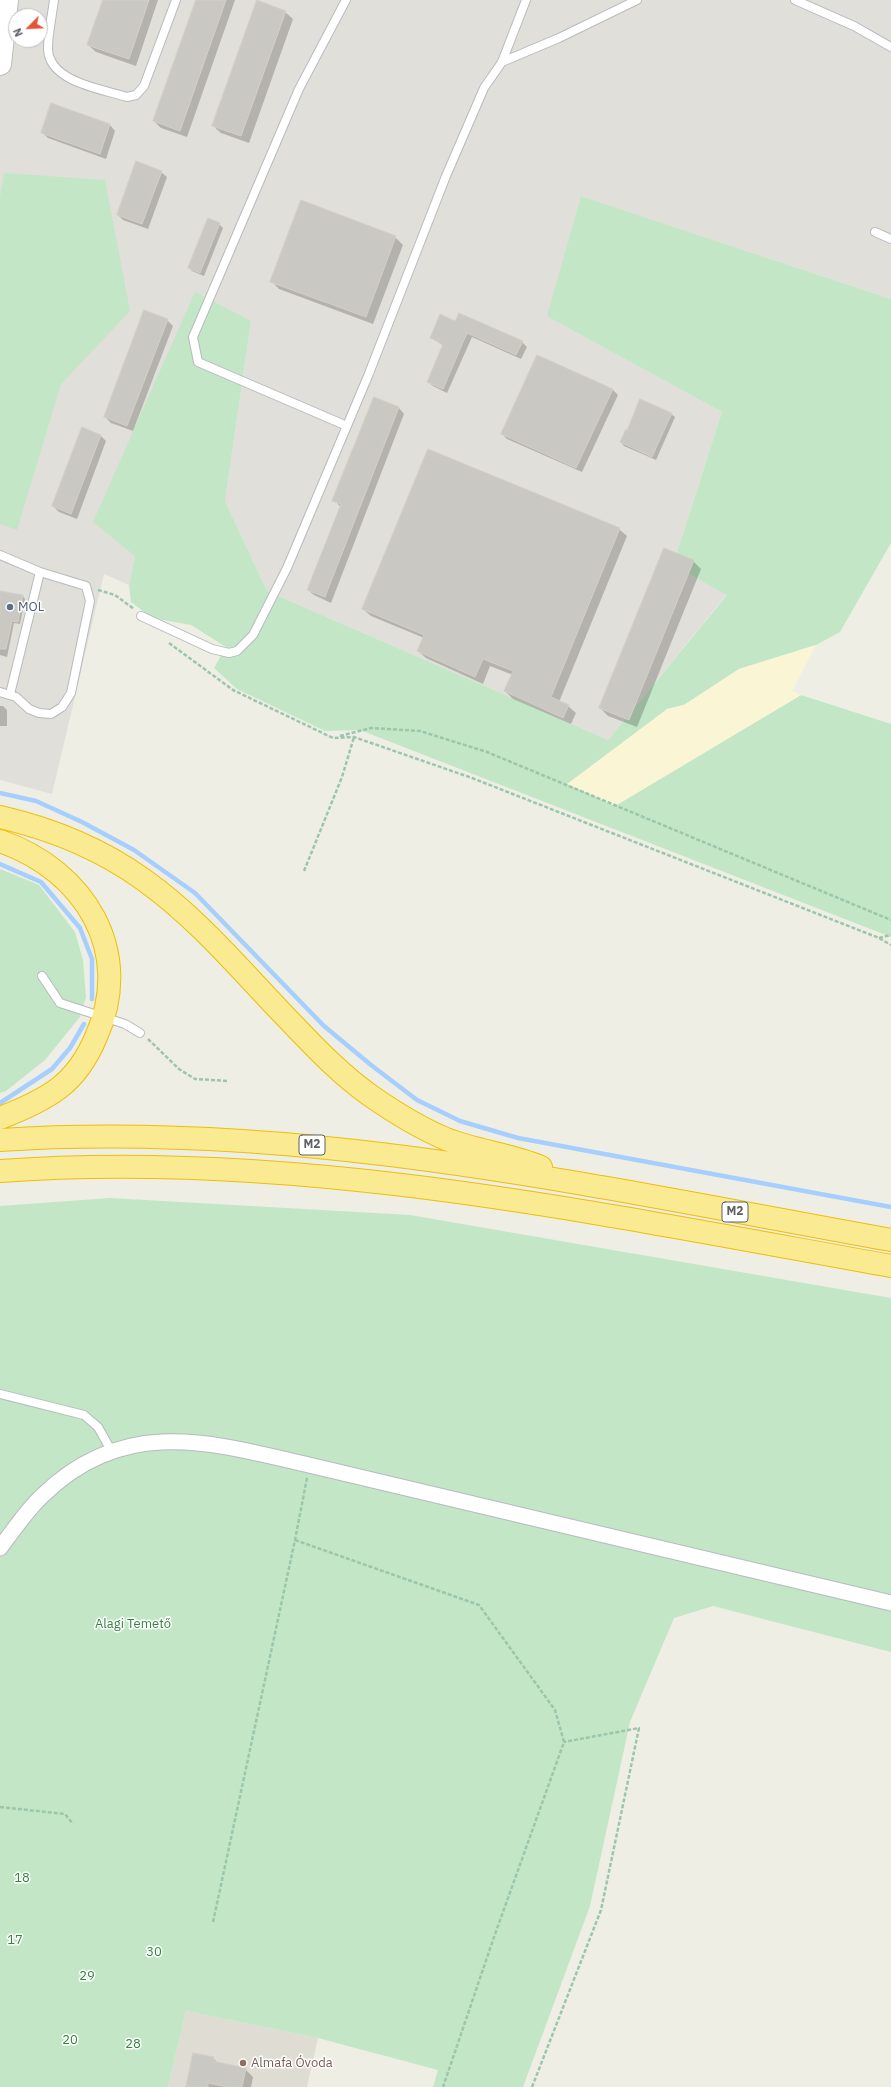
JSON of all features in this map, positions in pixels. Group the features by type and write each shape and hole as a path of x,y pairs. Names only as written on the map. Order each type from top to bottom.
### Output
{"highway":[{"path":"0,817 68,837 118,863 144,880 193,920 329,1060 366,1092 390,1109 447,1139 533,1164 578,1184"},
{"path":"0,841 27,852 58,872 74,886 90,908 102,936 110,977 104,1017 90,1051 81,1065 60,1087 37,1102 0,1118"},
{"name":"M2","path":"0,1140 44,1137 186,1137 316,1146 449,1163 578,1184 891,1240"},
{"name":"M2","path":"0,1171 53,1167 190,1168 325,1176 487,1196 891,1266"}],"main road":[{"path":"0,64 7,0"}],"street":[{"path":"0,1548 41,1497 89,1461 130,1446 150,1442 195,1441 225,1445 309,1464 891,1603"}],"lane":[{"path":"54,0 48,50 50,60 58,72 68,79 127,97 136,95 144,86 176,0"},
{"path":"346,0 299,89 193,337 198,362 347,426"},
{"path":"141,616 212,648 228,652 237,651 254,635 280,584 347,426 449,168 484,88 502,62 526,0"},
{"path":"502,62 559,38 637,0"},
{"path":"795,0 854,26 891,46"},
{"path":"875,232 891,239"},
{"path":"0,555 40,572 86,586 90,601 71,692 62,707 51,714 39,713 29,709 10,694 0,692"},
{"path":"10,694 40,572"},
{"path":"42,976 60,1003 125,1024 140,1033"},
{"path":"0,1394 84,1415 98,1427 112,1452"}],"path":[{"path":"86,586 115,595 141,616"},
{"path":"165,640 233,690 333,738 354,737 472,778 879,938 891,945"},
{"path":"333,738 371,728 420,731 487,752 891,920"},
{"path":"304,871 342,778 354,737"},
{"path":"879,938 891,935"},
{"path":"140,1033 179,1070 195,1079 228,1082"},
{"path":"213,1922 296,1540 309,1464"},
{"path":"296,1540 479,1605 555,1710 564,1742 494,1937 443,2087"},
{"path":"532,2087 601,1910 640,1728 564,1742"},
{"path":"0,1807 65,1814 73,1824"}],"shaded area":[{"path":"0,0 891,0 891,299 581,196 548,316 722,412 673,565 727,594 608,740 267,591 225,501 251,321 135,556 129,585 104,574 52,794 0,780"},
{"name":"Almafa Óvoda","path":"186,2011 318,2038 307,2087 168,2087"}],"green space":[{"path":"4,173 105,180 130,311 61,384 17,530 0,524 0,197"},
{"path":"581,196 891,299 891,543 840,632 816,645 739,669 684,705 667,709 615,806 801,695 891,724 891,937 360,730 325,731 237,689 214,668 226,647 191,625 152,618 131,602 129,585 135,556 93,522 195,292 251,321 225,501 267,591 608,740 727,595 673,565 722,412 547,316"},
{"path":"0,869 39,885 75,932 83,960 86,997 80,1017 45,1060 6,1091 0,1093"},
{"path":"110,1198 410,1215 891,1298 891,1652 713,1606 674,1618 630,1722 590,1906 523,2087 433,2087 438,2070 318,2038 186,2011 168,2087 0,2087 0,1206"}],"sand":[{"path":"816,645 792,691 801,695 615,806 567,784 667,709 684,705 739,669"}],"building":[{"path":"103,0 149,0 129,59 87,45"},
{"path":"196,0 226,0 180,131 153,121"},
{"path":"257,0 286,11 241,136 212,126"},
{"path":"51,103 110,124 100,154 41,133"},
{"path":"136,161 162,171 142,224 117,215"},
{"path":"301,200 396,236 366,317 270,282"},
{"path":"208,218 220,223 200,273 188,268"},
{"path":"144,310 168,319 127,426 104,417"},
{"path":"459,313 523,341 516,355 467,333 443,389 427,382 443,344 430,338 440,314 455,321"},
{"path":"537,355 613,389 576,468 501,434"},
{"path":"374,397 399,407 325,597 307,590 341,504 332,501"},
{"path":"640,399 672,413 652,457 620,442 626,429 627,430"},
{"path":"82,427 101,435 71,514 52,506"},
{"path":"428,449 620,528 551,697 569,705 563,718 504,691 513,671 483,659 475,677 417,651 424,635 362,609"},
{"path":"664,548 694,560 629,720 599,708"},
{"name":"MOL","path":"0,591 23,595 18,622 12,621 6,649 0,649"},
{"path":"193,2053 214,2057 213,2061 246,2068 242,2087 227,2087 208,2083 208,2087 186,2087"}],"waterway":[{"path":"0,793 36,801 82,822 134,850 195,893 324,1026 371,1065 417,1100 460,1121 518,1138 891,1207"},
{"path":"0,864 41,882 80,928 92,959 92,999"},
{"path":"0,1103 52,1069 70,1048 84,1024"}],"place":[{"name":"MOL","path":"10,607"},
{"name":"Almafa Óvoda","path":"243,2063"}],"park label":[{"name":"Alagi Temető","path":"133,1624"},
{"name":"18","path":"22,1878"},
{"name":"17","path":"15,1940"},
{"name":"30","path":"154,1952"},
{"name":"29","path":"87,1976"},
{"name":"20","path":"70,2040"},
{"name":"28","path":"133,2044"}]}
